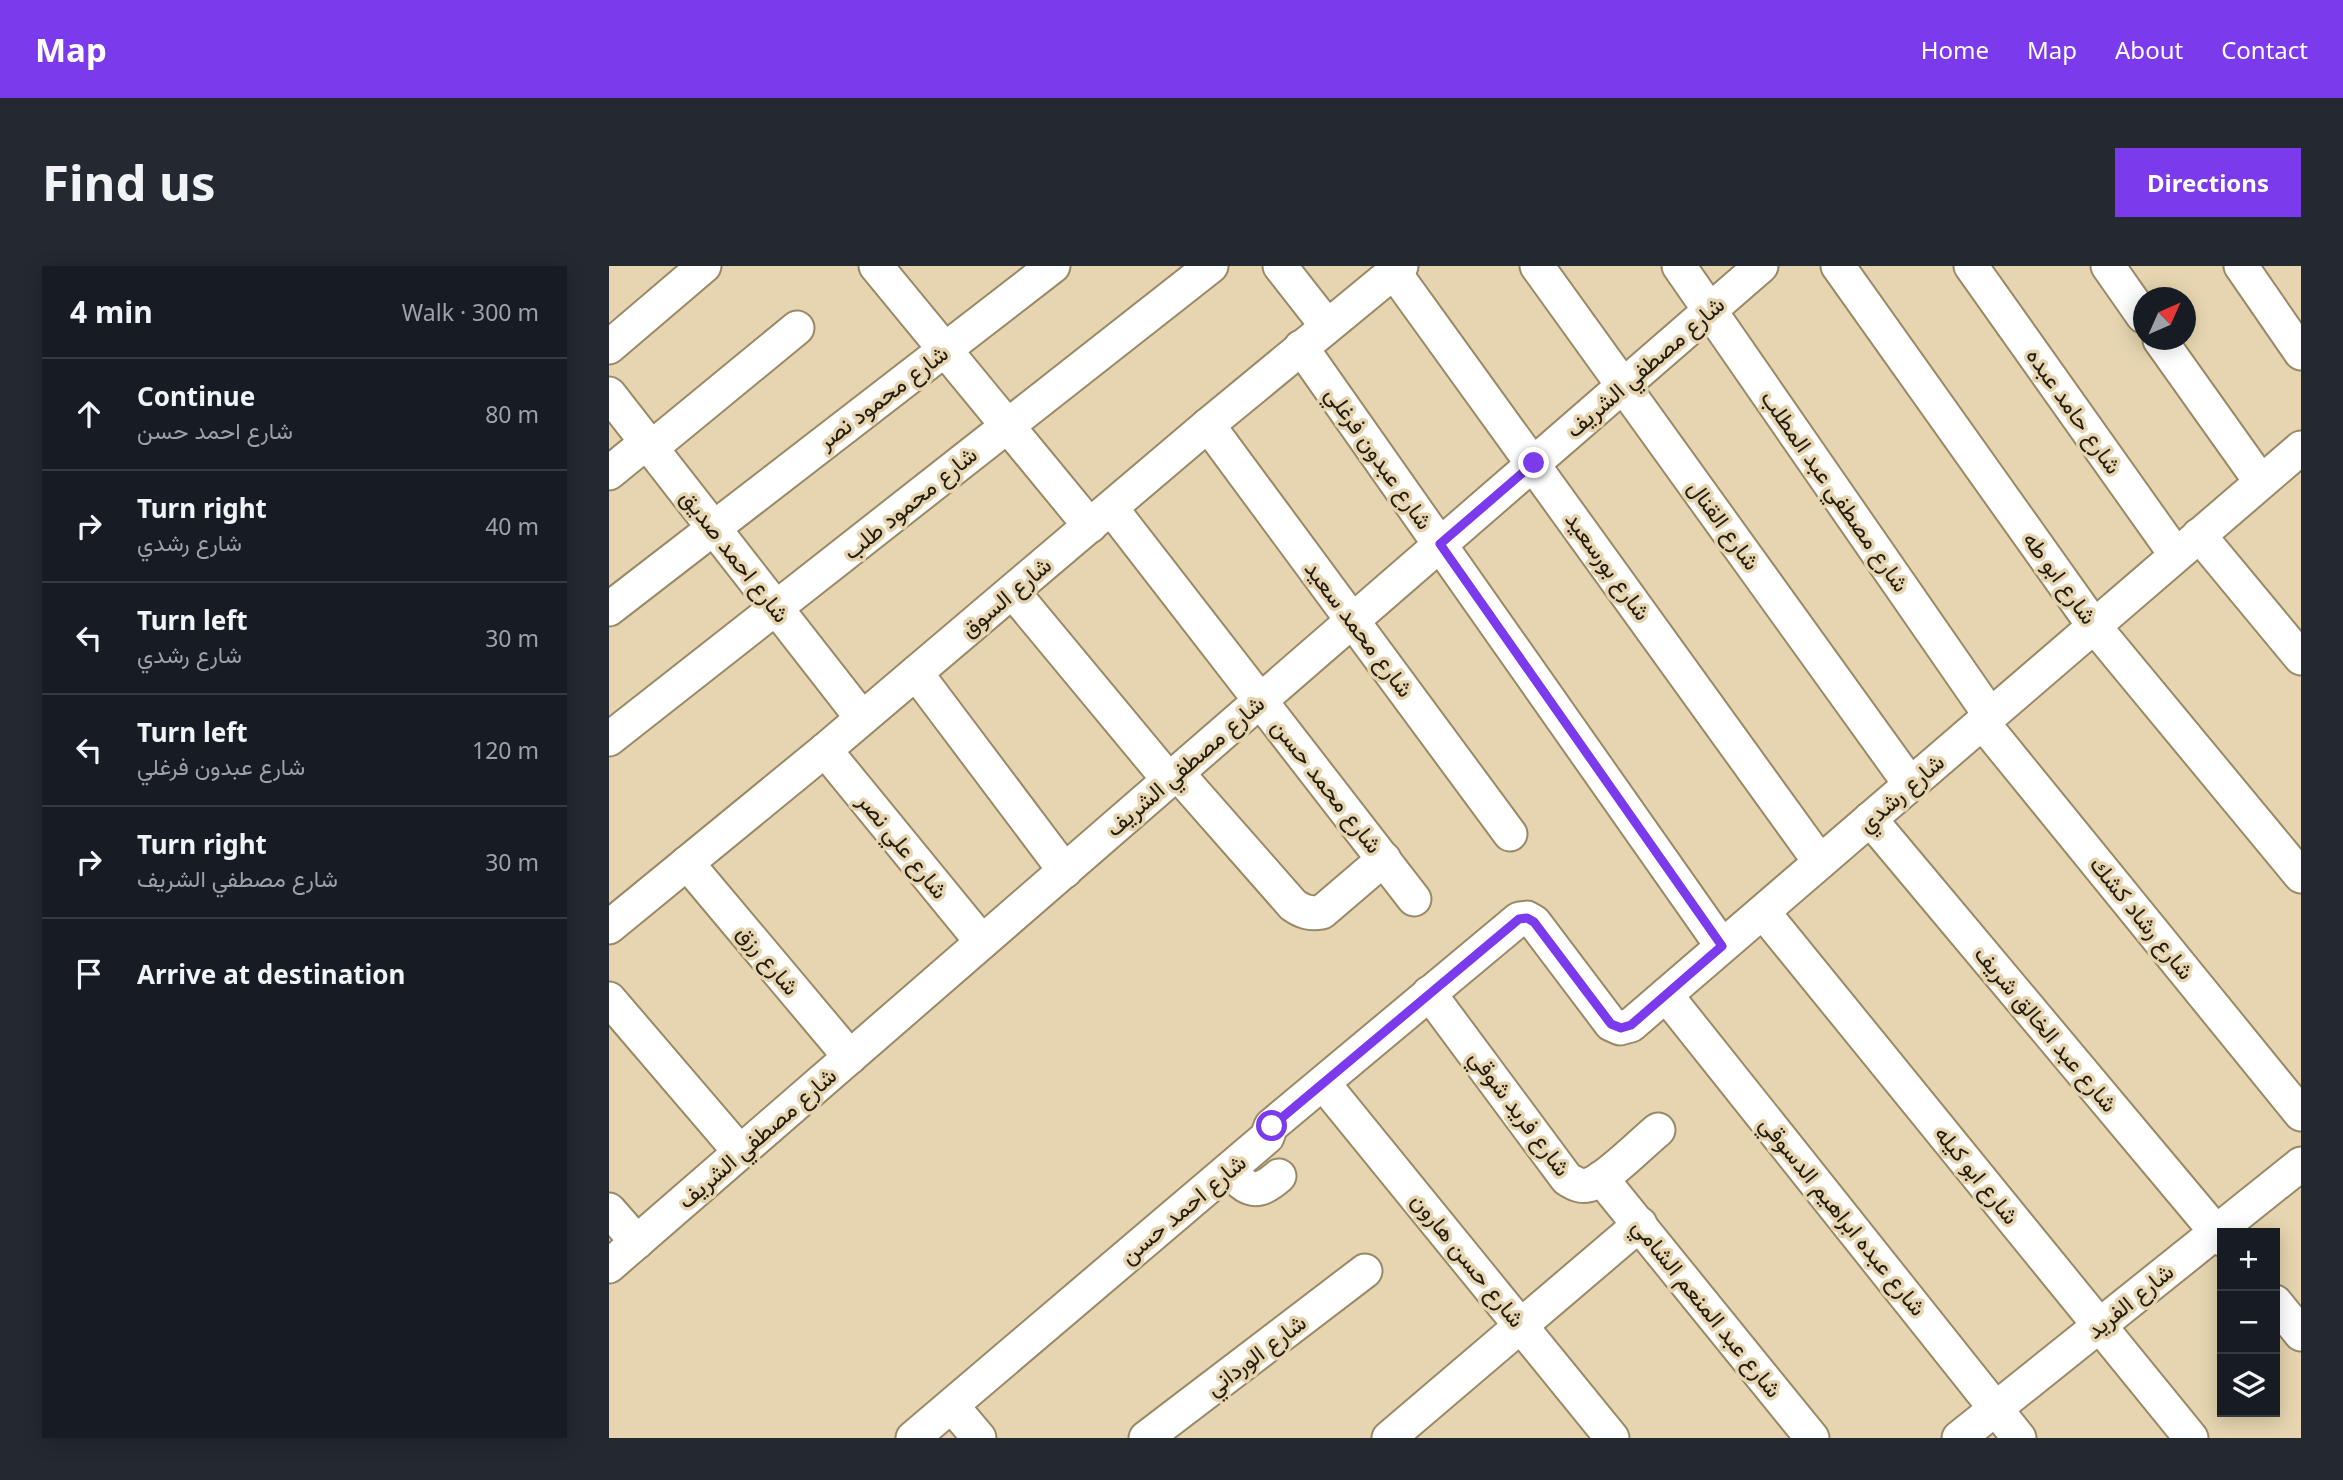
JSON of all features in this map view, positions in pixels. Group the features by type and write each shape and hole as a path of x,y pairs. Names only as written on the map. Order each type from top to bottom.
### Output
{"street":[{"path":"614,334 704,266"},
{"name":"شارع محمد حسن","path":"876,266 1007,425 1100,517 1261,700 1414,899"},
{"name":"شارع محمود نصر","path":"609,608 1053,266"},
{"name":"شارع محمود طلب","path":"609,739 1211,266"},
{"path":"1280,266 1327,326"},
{"name":"شارع القنال","path":"1537,266 1910,784"},
{"name":"شارع مصطفي عبد المطلب","path":"1679,266 1986,719"},
{"name":"شارع مصطفي الشريف","path":"609,1266 1761,266"},
{"name":"شارع ابو طه","path":"1838,266 2094,626 2301,876"},
{"name":"شارع حامد عبده","path":"1971,266 2188,545 2300,654"},
{"path":"2108,266 2133,301"},
{"name":"شارع السوق","path":"609,927 825,750 1208,425 1397,269"},
{"name":"شارع بورسعيد","path":"1397,269 1820,862"},
{"path":"2254,270 2301,353"},
{"path":"609,473 649,445 797,328"},
{"name":"شارع عبدون فرغلي","path":"1301,347 1722,946"},
{"path":"2167,350 2261,482"},
{"name":"شارع احمد صديق","path":"609,394 862,718"},
{"name":"شارع محمد سعيد","path":"1208,425 1510,834"},
{"name":"شارع رشدي","path":"1513,923 1527,918 1534,922 1611,1024 1615,1027 1631,1025 2301,448"},
{"path":"1013,592 1173,776 1293,905 1312,914 1322,912 1384,859"},
{"path":"916,674 1065,870"},
{"name":"شارع رشاد كشك","path":"1986,719 2301,1114"},
{"name":"شارع علي نصر","path":"825,750 982,942"},
{"name":"شارع عبد الخالق شريف","path":"1870,819 2217,1234"},
{"name":"شارع رزق","path":"687,863 850,1057"},
{"name":"شارع ابو كيله","path":"1763,912 2191,1438"},
{"name":"شارع احمد حسن","path":"913,1438 1267,1137 1272,1126 1513,923"},
{"name":"شارع فريد شوقي","path":"1429,993 1567,1179 1581,1186 1589,1185 1601,1178 1657,1130"},
{"name":"شارع عبده ابراهيم الدسوقي","path":"1666,995 2019,1438"},
{"path":"609,999 740,1153"},
{"name":"شارع حسن هارون","path":"1323,1083 1612,1438"},
{"name":"شارع الفريد","path":"2228,1228 2301,1164"},
{"path":"1229,1170 1241,1184 1249,1188 1259,1189 1279,1176"},
{"name":"شارع عبد المنعم الشامي","path":"1601,1178 1812,1438"},
{"path":"609,1210 637,1242"},
{"path":"1389,1438 1422,1427 1521,1325 1640,1224"},
{"name":"شارع الفريد","path":"1959,1438 2099,1325 2217,1237"},
{"name":"شارع الورداني","path":"1146,1438 1365,1271"},
{"path":"2280,1308 2301,1334"},
{"path":"951,1406 979,1438"}],"route":[{"path":"1272,1126 1519,919 1527,918 1534,922 1611,1024 1621,1028 1631,1025 1722,946 1440,544 1534,463"}]}
